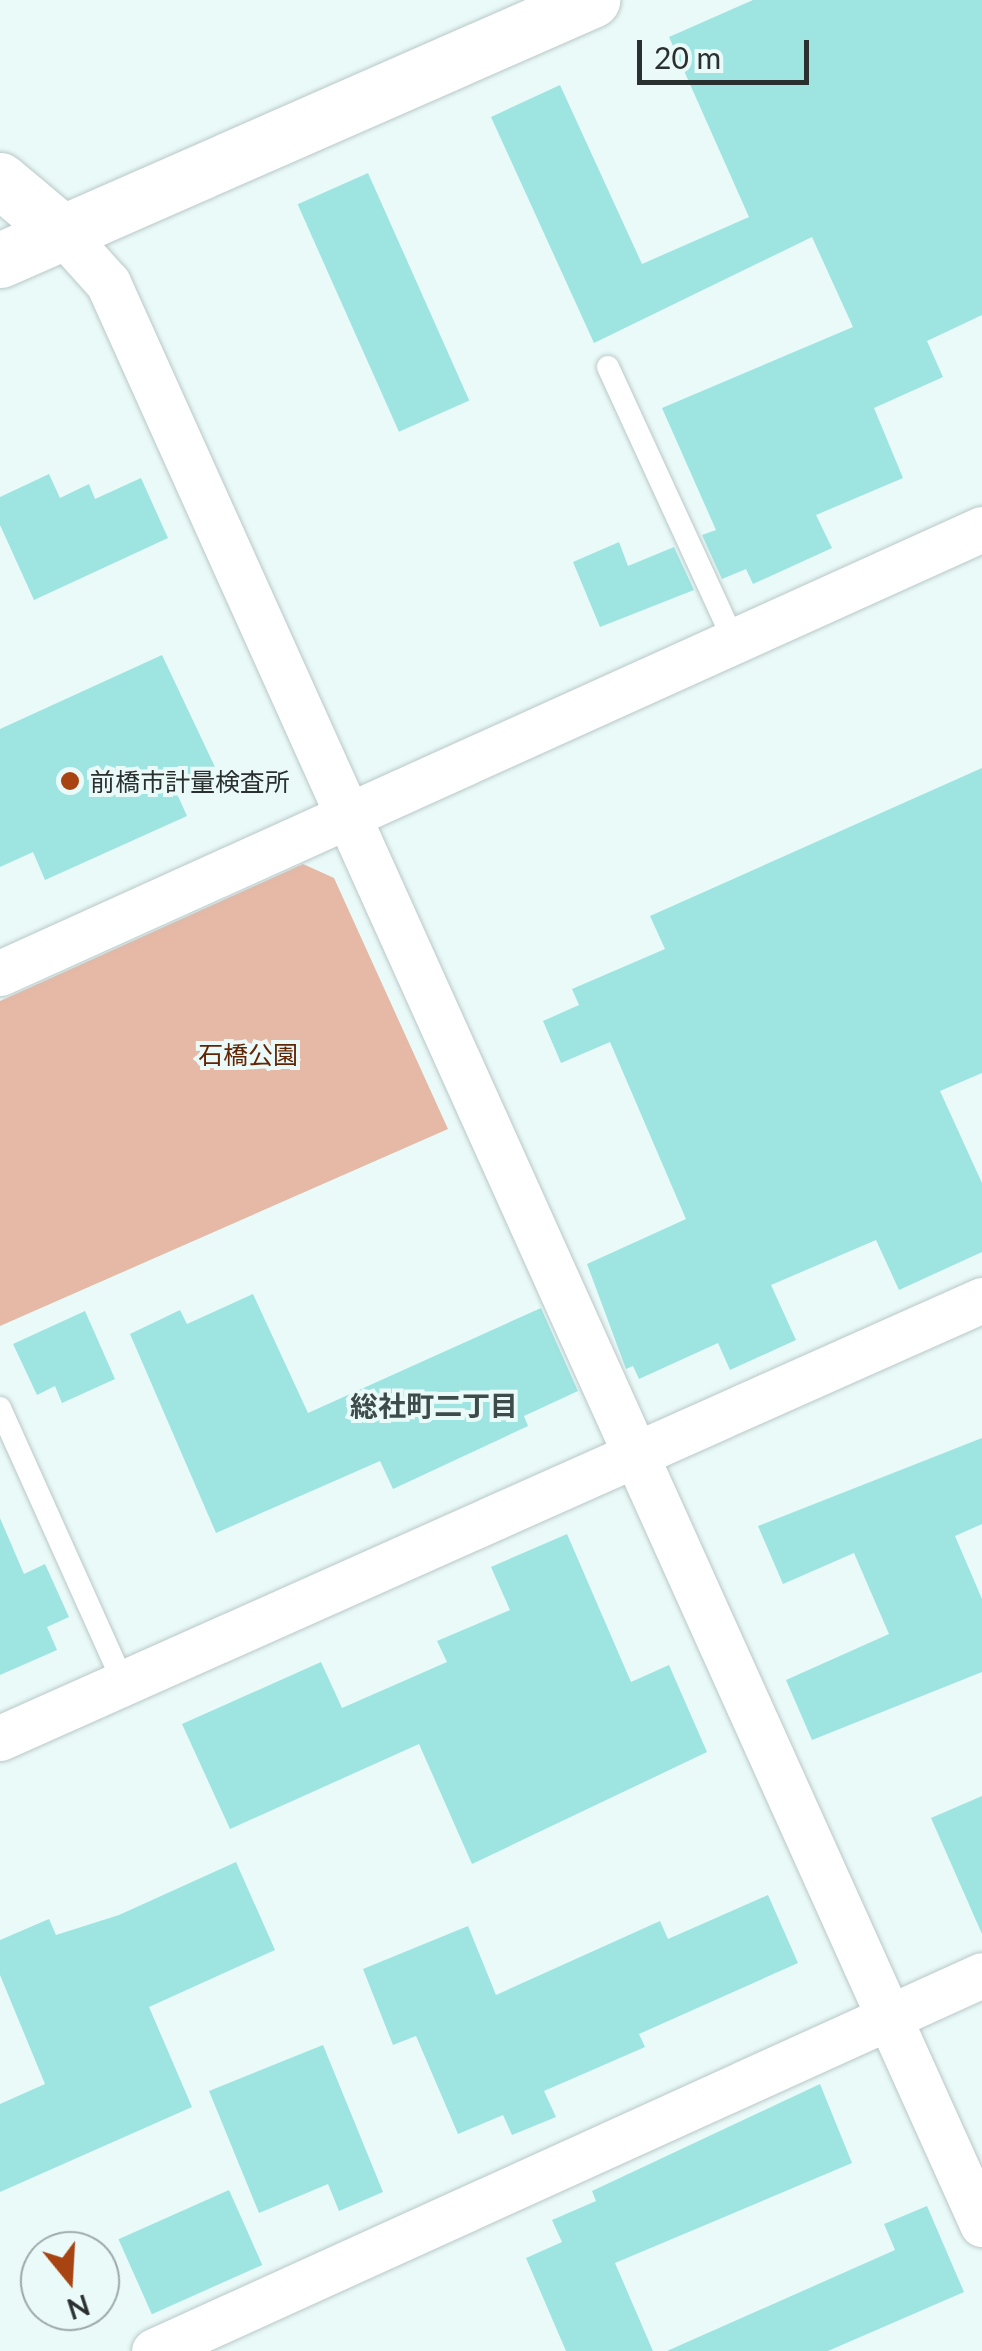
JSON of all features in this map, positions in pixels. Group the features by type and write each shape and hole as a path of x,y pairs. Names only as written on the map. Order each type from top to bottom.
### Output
{"street":[{"path":"0,260 592,0"},
{"path":"0,180 62,232 108,284 351,815 633,1459 890,2015 982,2224"},
{"path":"0,972 982,529"},
{"path":"0,1738 633,1459 982,1300"},
{"path":"154,2351 982,1975"}],"lane":[{"path":"608,367 734,641"},
{"path":"0,1408 123,1682"}],"green space":[{"name":"石橋公園","path":"303,864 334,878 448,1129 0,1326 0,1001"}],"building":[{"path":"753,0 982,0 982,315 927,341 943,377 874,408 903,478 816,515 832,548 753,584 746,569 722,579 702,535 716,530 662,408 853,327 812,237 594,343 491,117 560,85 642,264 749,217 669,37"},
{"path":"368,173 469,400 399,432 298,204"},
{"path":"49,474 60,498 89,484 95,499 141,478 168,538 34,600 0,525 0,497"},
{"path":"619,542 628,566 674,547 694,590 600,627 573,562"},
{"path":"162,655 215,767 174,787 187,816 45,880 33,852 0,867 0,729"},
{"path":"982,768 982,1073 940,1091 982,1183 982,1252 899,1290 876,1240 771,1285 796,1340 730,1370 718,1343 639,1379 633,1366 626,1369 587,1264 686,1219 610,1042 561,1063 543,1021 579,1005 572,989 665,949 650,916"},
{"path":"253,1294 308,1413 541,1308 578,1391 524,1416 528,1426 393,1489 380,1461 216,1533 130,1334 180,1310 187,1324"},
{"path":"85,1311 115,1379 62,1403 55,1386 37,1395 13,1344"},
{"path":"982,1438 982,1524 955,1536 982,1599 982,1672 812,1740 786,1680 889,1634 854,1553 783,1584 758,1526"},
{"path":"0,1518 24,1574 45,1564 69,1617 47,1627 57,1650 0,1675"},
{"path":"567,1534 631,1682 669,1665 707,1752 472,1864 419,1744 230,1829 182,1724 321,1662 342,1708 447,1662 437,1641 510,1610 491,1567"},
{"path":"982,1796 982,1934 931,1818"},
{"path":"236,1862 275,1950 149,2007 192,2107 0,2192 0,2104 45,2084 0,1975 0,1940 49,1919 56,1935 119,1915"},
{"path":"768,1895 798,1963 639,2034 645,2047 544,2091 556,2117 512,2135 503,2115 458,2134 416,2036 393,2045 363,1969 468,1926 496,1995 660,1921 668,1939"},
{"path":"323,2045 383,2192 339,2211 328,2184 259,2213 209,2091"},
{"path":"820,2084 852,2163 615,2263 653,2351 566,2351 526,2258 562,2242 552,2220 596,2201 592,2191"},
{"path":"229,2190 262,2265 152,2314 120,2239"},
{"path":"927,2206 964,2292 828,2351 667,2351 895,2250 884,2224"}],"place":[{"name":"前橋市計量検査所","path":"70,781"}],"district":[{"name":"総社町二丁目","path":"434,1405"}]}
